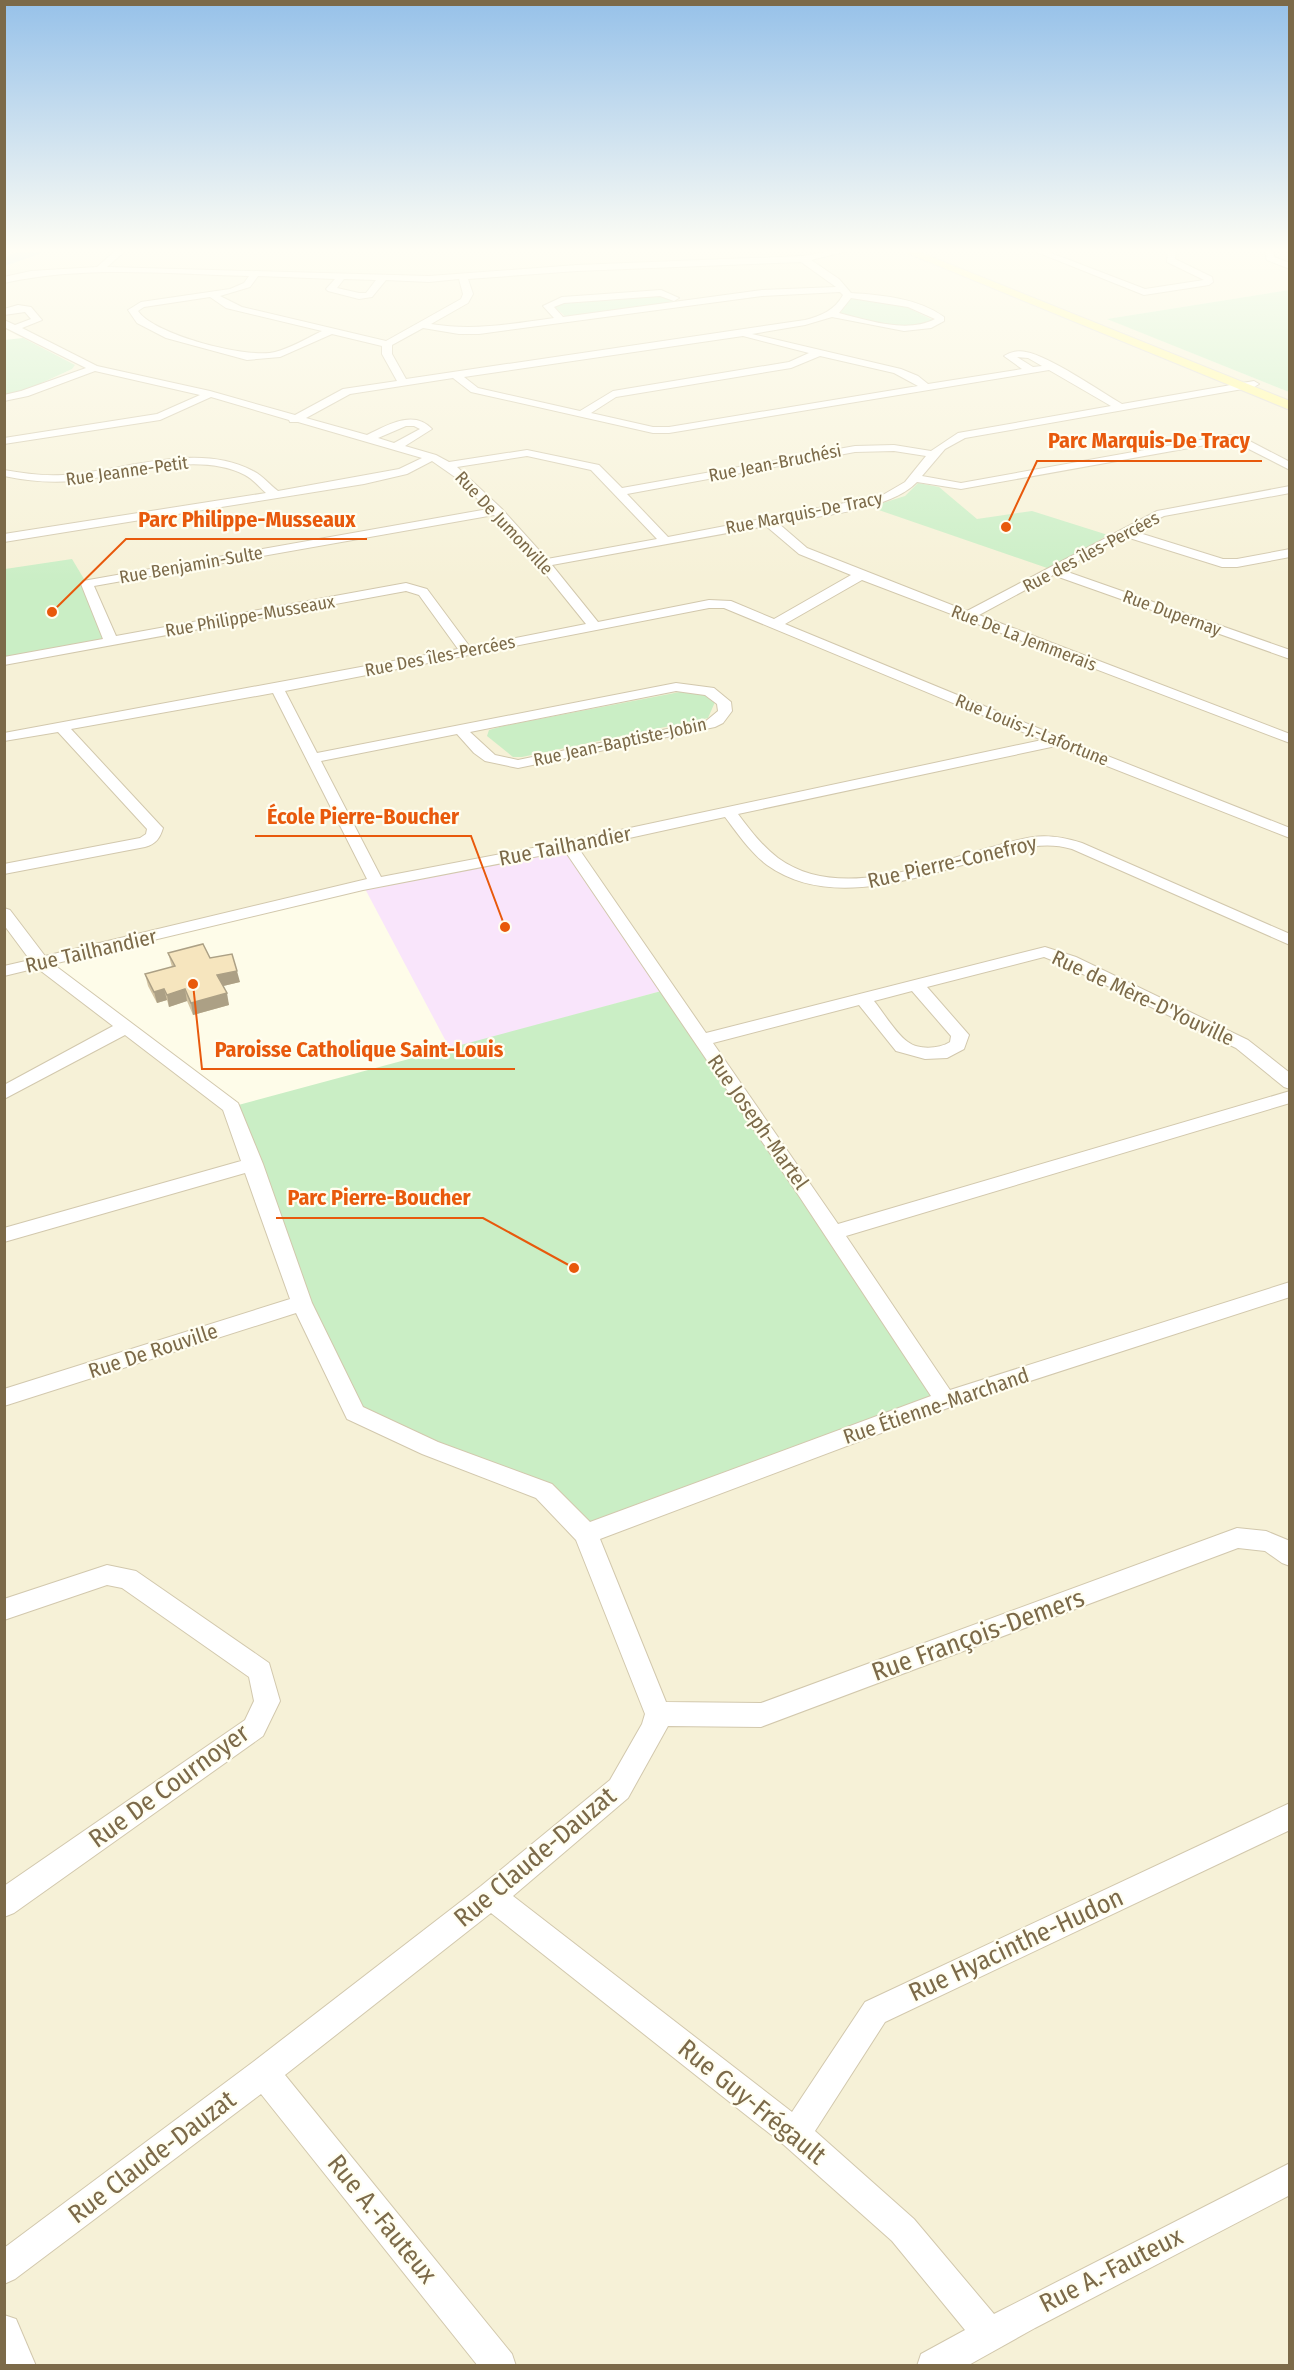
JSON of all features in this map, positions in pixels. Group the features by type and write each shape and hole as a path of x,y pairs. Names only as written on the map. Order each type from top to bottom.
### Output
{"main road":[{"path":"1179,362 1290,406"},
{"path":"1199,362 1290,397"}],"street":[{"name":"Rue De Jumonville","path":"81,362 94,368 210,394 294,420 432,457 450,465 545,563 594,626"},
{"path":"392,362 404,382"},
{"path":"294,420 347,391 540,362"},
{"path":"582,414 613,394 791,365 798,362"},
{"path":"858,362 897,371 914,378 928,389"},
{"path":"1018,362 1032,371"},
{"path":"1043,362 1120,407"},
{"path":"454,374 475,390 653,429 669,430 1052,367"},
{"path":"4,398 24,394 94,368"},
{"name":"Rue Marquis-De Tracy","path":"545,563 870,503 902,490 932,454 949,440 962,435 1254,384"},
{"path":"4,441 160,417 210,394"},
{"path":"368,440 407,423 418,424 428,429 395,447"},
{"path":"912,478 961,486 1228,438 1238,439 1290,467"},
{"name":"Rue Jean-Bruchési","path":"620,492 855,449 894,448 932,454"},
{"path":"450,465 527,453 595,467 665,540"},
{"path":"4,538 391,475 415,467 432,457"},
{"name":"Rue Jeanne-Petit","path":"4,472 57,481 195,460 248,471 265,481 275,495"},
{"name":"Rue des îles-Percées","path":"968,616 1161,513 1290,489"},
{"name":"Rue Benjamin-Sulte","path":"111,641 87,584 498,512"},
{"name":"Rue De La Jemmerais","path":"768,521 803,551 1290,740"},
{"path":"1122,532 1222,563 1237,563 1290,553"},
{"name":"Rue Dupernay","path":"1054,571 1290,655"},
{"path":"775,624 861,575"},
{"name":"Rue Philippe-Musseaux","path":"4,661 406,588 423,592 466,651"},
{"name":"Rue Des îles-Percées","path":"4,738 277,688 709,604 726,604 775,624"},
{"name":"Rue Louis-J.-Lafortune","path":"775,624 1057,741 1290,834"},
{"name":"Rue Jean-Baptiste-Jobin","path":"313,758 460,729 676,687 709,691 724,702 725,711 710,724 518,764 501,763 488,759 460,729"},
{"path":"277,688 376,882"},
{"path":"4,869 145,842 153,836 154,828 62,727"},
{"name":"Rue Tailhandier","path":"4,971 376,882 569,846 1057,741"},
{"name":"Rue Pierre-Conefroy","path":"728,812 746,835 776,865 819,881 846,884 875,881 1023,844 1053,840 1077,846 1290,940"},
{"name":"Rue Joseph-Martel","path":"569,846 835,1232 945,1400"},
{"path":"4,913 41,963 123,1028 231,1107 302,1303 355,1413 430,1448 544,1491 585,1534 658,1714"},
{"name":"Rue de Mère-D'Youville","path":"701,1040 1045,952 1070,961 1242,1044 1290,1083"},
{"path":"862,998 902,1047 925,1053 946,1052 958,1045 960,1035 915,984"},
{"path":"4,1093 123,1028"},
{"path":"835,1232 1290,1097"},
{"path":"4,1235 253,1164"},
{"name":"Rue Étienne-Marchand","path":"585,1534 945,1400 1290,1289"},
{"name":"Rue De Rouville","path":"4,1398 302,1303"},
{"name":"Rue François-Demers","path":"658,1714 761,1715 1237,1538 1264,1539 1290,1556"},
{"name":"Rue De Cournoyer","path":"4,1610 107,1575 127,1578 261,1671 267,1701 254,1728 4,1903"},
{"name":"Rue Claude-Dauzat","path":"4,2268 264,2073 491,1896 619,1789 654,1728 658,1714"},
{"name":"Rue Hyacinthe-Hudon","path":"795,2134 875,2012 1290,1816"},
{"name":"Rue Guy-Frégault","path":"491,1896 795,2134 903,2230 990,2334"},
{"name":"Rue A.-Fauteux","path":"264,2073 500,2366"},
{"name":"Rue A.-Fauteux","path":"933,2366 1290,2178"},
{"path":"4,2331 20,2366"}],"shaded area":[{"path":"67,362 1214,362 1289,392 1289,2365 5,2365 4,395 33,387 72,369 74,365","holes":["569,846 945,1400 231,1107 44,957"]},
{"path":"569,846 665,990 450,1049 363,885"}],"green space":[{"path":"5,362 68,362 75,365 72,369 33,387 5,395"},
{"path":"1213,362 1289,362 1289,392"},
{"path":"918,483 939,487 977,519 1032,511 1108,535 1050,569 870,507 905,496"},
{"path":"72,559 87,584 111,641 5,661 5,569"},
{"path":"685,691 702,693 715,702 708,718 522,757 513,757 487,736 489,730 503,726"},
{"path":"665,990 945,1400 586,1534 544,1491 355,1413 231,1107"}],"building":[{"path":"203,944 210,958 232,954 237,971 217,975 227,993 191,1003 185,989 167,995 164,989 154,992 145,974 175,966 168,953"}],"place":[{"name":"Parc Marquis-De Tracy","path":"1006,527"},
{"name":"Parc Philippe-Musseaux","path":"52,612"},
{"name":"École Pierre-Boucher","path":"505,927"},
{"name":"Paroisse Catholique Saint-Louis","path":"193,984"},
{"name":"Parc Pierre-Boucher","path":"574,1268"}]}
